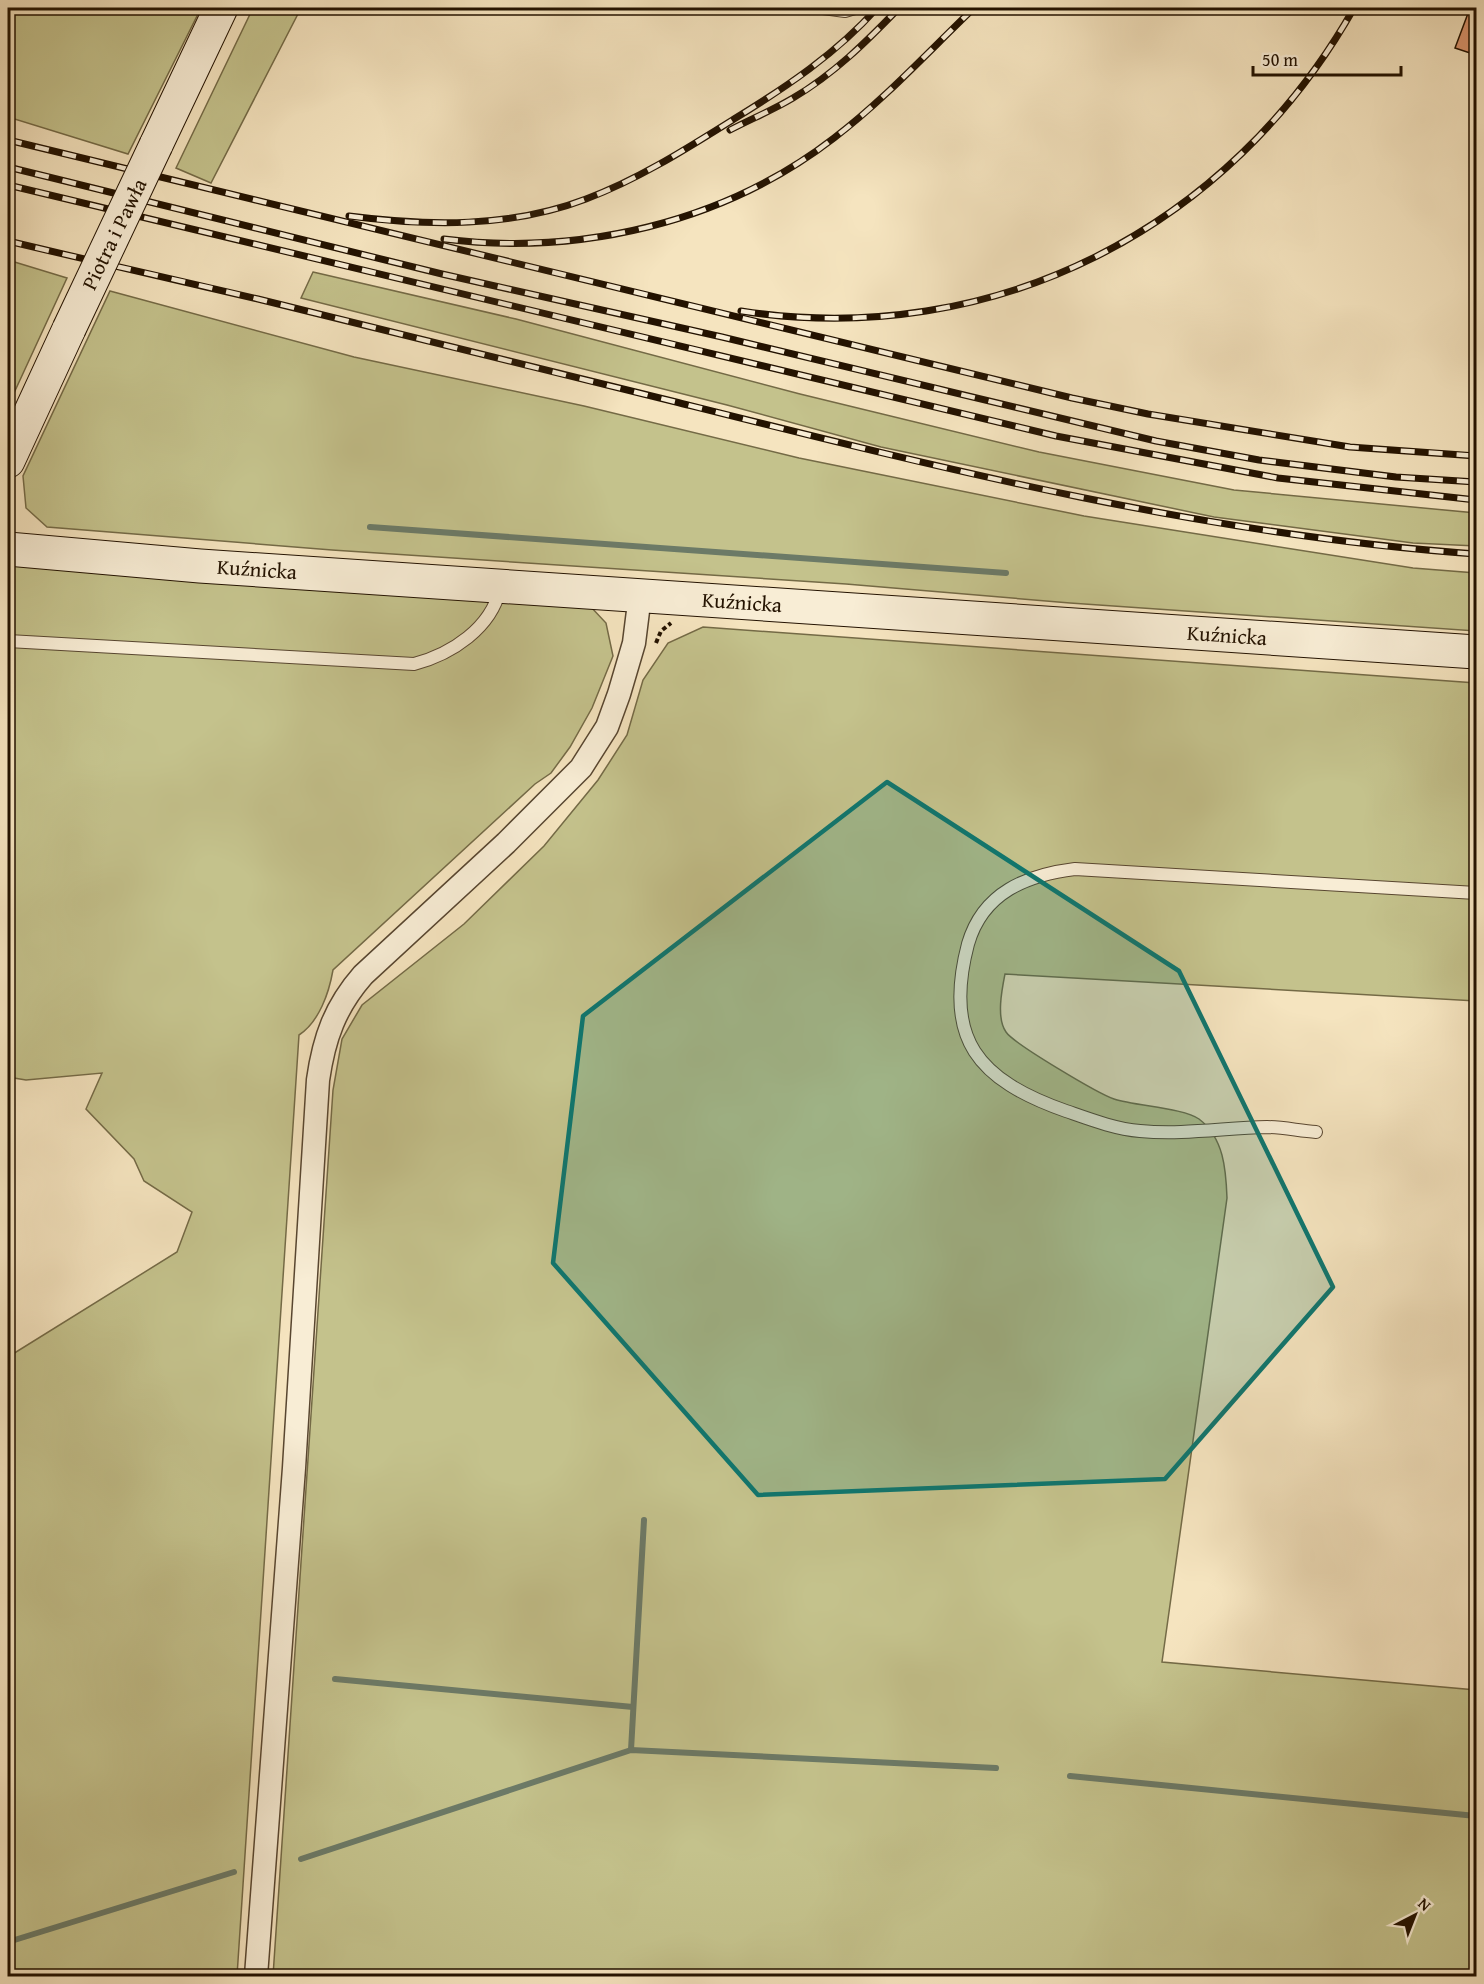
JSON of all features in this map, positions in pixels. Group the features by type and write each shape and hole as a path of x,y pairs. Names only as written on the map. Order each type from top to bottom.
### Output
{"street":[{"name":"Piotra i Pawła","path":"8,461 221,8"},
{"name":"Kuźnicka","path":"8,549 200,566 1476,652"},
{"path":"256,1977 295,1444 318,1080 325,1040 338,1007 363,975 506,843 581,768 607,727 630,661 640,595"}],"lane":[{"path":"823,8 845,11 855,8"},
{"path":"8,641 414,664 439,658 468,637 488,617 497,603 501,585"},
{"path":"1316,1132 1268,1127 1180,1133 1138,1131 1090,1119 1046,1104 1004,1083 984,1065 971,1048 960,1012 961,980 969,942 981,916 999,894 1021,881 1047,873 1075,869 1476,893"}],"path":[{"path":"630,661 647,665 661,631 675,620"}],"highlighted area":[{"path":"887,782 1179,971 1333,1287 1165,1479 758,1495 553,1263 583,1016"}],"shaded area":[{"path":"8,8 201,8 128,154 8,117"},
{"path":"253,8 301,8 211,183 176,168"},
{"path":"8,260 67,278 8,406"},
{"path":"313,272 516,319 800,394 1039,452 1234,490 1476,513 1476,546 1413,543 1214,517 881,447 727,405 301,298"},
{"path":"110,291 354,357 584,406 799,458 1084,516 1413,568 1476,573 1476,631 1070,603 846,584 332,550 47,527 26,508 23,476"},
{"path":"8,550 575,590 606,623 613,656 592,708 570,747 551,773 535,784 333,970 322,1006 312,1023 299,1035 237,1976 8,1976 8,1357 177,1252 192,1212 144,1181 134,1159 86,1109 102,1073 26,1080 8,1077"},
{"path":"703,627 1476,683 1476,1001 1005,974 1000,1011 1003,1026 1012,1038 1092,1088 1114,1099 1182,1112 1199,1119 1214,1135 1222,1155 1227,1198 1162,1662 1476,1690 1476,1976 273,1976 333,1090 342,1039 362,1005 464,924 544,846 598,780 627,735 643,680 668,643"}],"building":[{"path":"1470,8 1476,8 1476,55 1455,48"}],"waterway":[{"path":"370,527 1006,573"},
{"path":"631,1750 644,1520"},
{"path":"335,1679 633,1707"},
{"path":"301,1859 631,1750 996,1768"},
{"path":"1070,1776 1476,1816"},
{"path":"8,1942 234,1872"}],"railway":[{"path":"349,216 439,223 498,220 528,215 586,199 662,163 772,95 828,55 877,8"},
{"path":"730,130 785,102 822,79 862,45 899,8"},
{"path":"444,239 495,243 547,242 598,237 649,227 698,212 746,192 791,167 853,123 974,8"},
{"path":"741,311 835,318 926,311 1013,290 1096,257 1172,211 1241,154 1302,86 1354,8"},
{"path":"8,140 1072,398 1148,414 1350,447 1476,456"},
{"path":"8,167 442,274 722,337 1156,441 1259,460 1396,477 1476,482"},
{"path":"8,185 1056,436 1278,478 1476,500"},
{"path":"8,241 258,299 874,451 1073,496 1273,532 1374,545 1476,554"}]}
